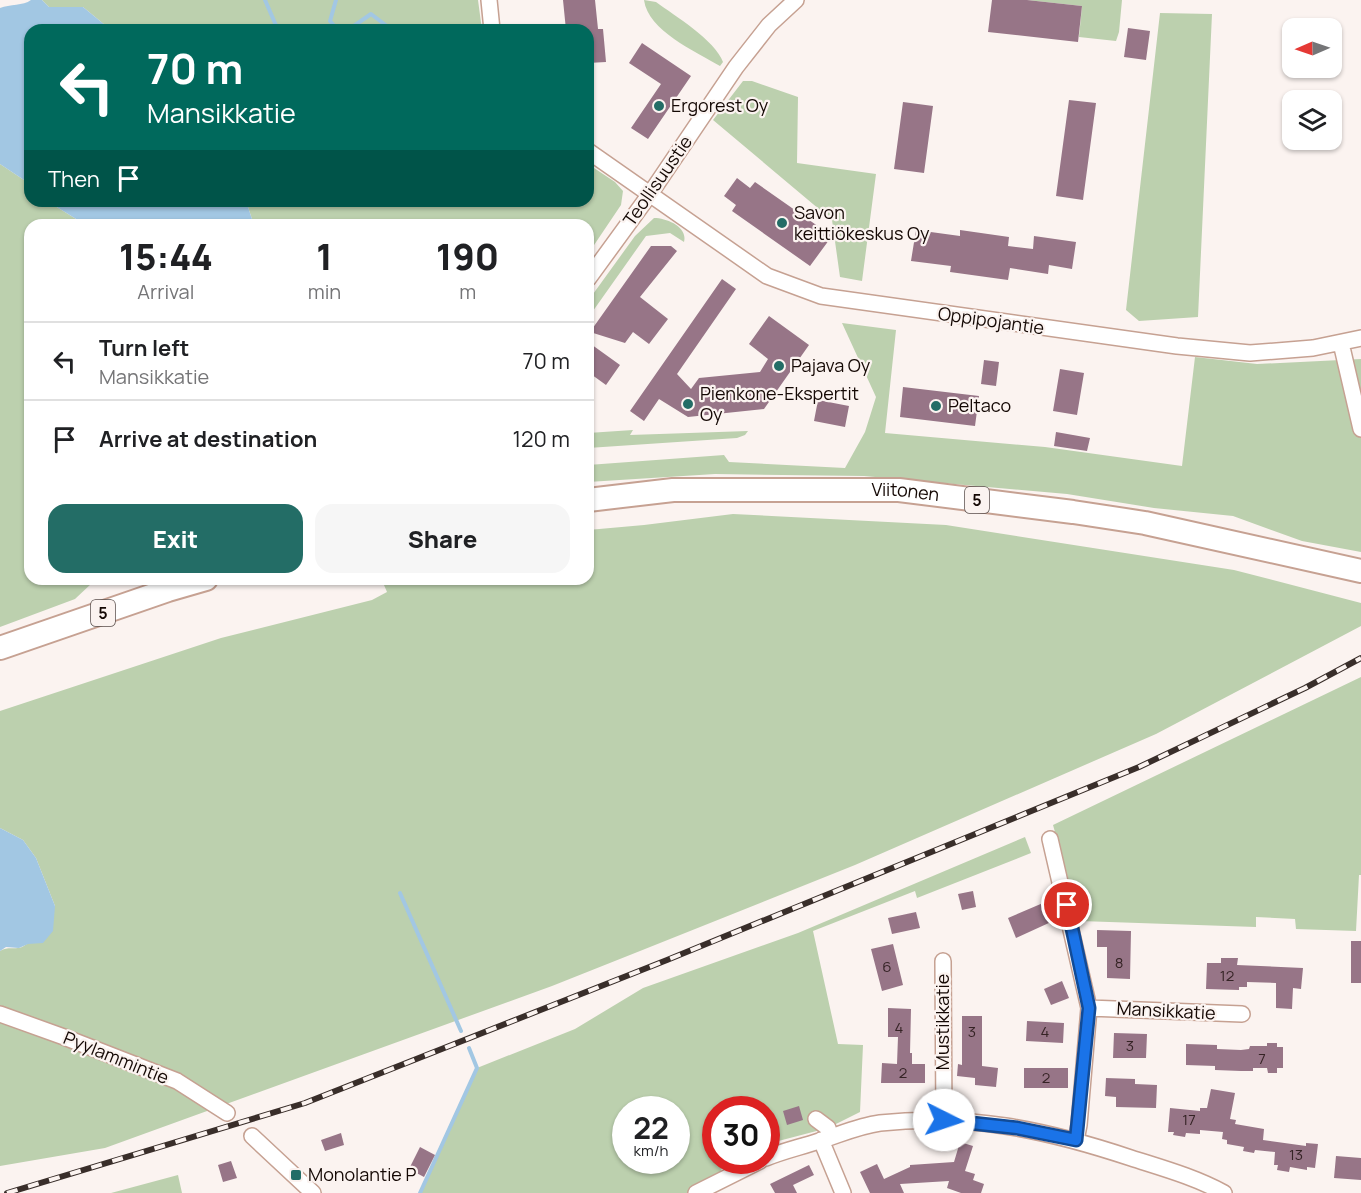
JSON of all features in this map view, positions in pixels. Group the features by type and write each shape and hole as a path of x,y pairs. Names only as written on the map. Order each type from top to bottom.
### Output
{"highway":[{"name":"Viitonen","path":"594,499 673,490 898,490 1145,523 1361,571"},
{"name":"5","path":"0,648 185,585"}],"street":[{"path":"489,0 491,24"},
{"name":"Teollisuustie","path":"594,271 650,194 736,67 769,25 796,0"},
{"name":"Oppipojantie","path":"594,155 767,276 840,300 1177,346 1250,353 1313,348 1361,338"},
{"path":"1341,342 1361,429"},
{"name":"Mansikkatie","path":"1050,839 1089,1008 1076,1140"},
{"name":"Mustikkatie","path":"943,961 944,1120"},
{"name":"Mansikkatie","path":"1089,1008 1242,1014"},
{"name":"Pyylammintie","path":"0,1014 177,1081 227,1113"},
{"path":"816,1119 828,1128 826,1139 843,1193"},
{"path":"780,1154 855,1128 879,1124 944,1120 1017,1128 1076,1140 1192,1178 1224,1193"},
{"path":"252,1136 313,1193"},
{"path":"696,1193 734,1174"}],"green space":[{"path":"42,0 478,0 481,24 104,24 83,7 49,7"},
{"path":"644,0 656,2 703,37 719,54 723,62 720,66 663,31 647,11"},
{"path":"1027,0 1122,0 1116,41 1079,37 1082,6"},
{"path":"1160,13 1212,14 1198,317 1139,321 1126,310"},
{"path":"743,81 752,81 798,97 797,163 876,174 862,281 840,277 832,220 713,120"},
{"path":"0,164 24,180 24,207 57,207 76,219 24,219 24,585 90,585 75,599 0,627"},
{"path":"594,168 615,182 623,191 621,205 594,245 594,219 252,219 248,207 594,207"},
{"path":"654,218 665,220 680,228 684,242 670,233 646,236 594,310 594,293 635,236"},
{"path":"842,323 896,330 885,433 1045,447 1182,466 1195,357 1257,364 1361,359 1361,552 1302,541 1233,516 1154,508 1067,494 864,476 715,474 594,482 594,465 724,455 729,462 845,468 865,432 876,397"},
{"path":"633,430 630,435 748,431 737,438 594,448 594,433"},
{"path":"733,514 946,525 1234,570 1361,603 1361,626 1156,734 855,865 552,986 105,1148 0,1166 0,951 19,948 27,944 36,935 55,906 36,858 23,840 0,828 0,711 221,638 372,600 387,592 384,585 594,585 594,529"},
{"path":"1361,677 1361,875 1359,875 1356,931 1296,929 1295,919 1256,917 1256,927 1080,921 1053,825"},
{"path":"1025,837 1031,853 917,898 915,891 813,931 838,1044 863,1045 860,1112 828,1128 780,1141 780,1096 702,1096 702,1174 719,1174 711,1189 713,1193 420,1193 477,1068 575,1029 643,988 798,933"},
{"path":"178,1175 182,1193 111,1193"}],"water":[{"path":"31,0 42,0 49,7 83,7 104,24 24,24 24,180 0,164 0,8"},
{"path":"57,207 248,207 252,219 76,219"},
{"path":"0,828 23,840 36,858 55,906 53,931 43,943 28,944 19,948 6,947 0,951"}],"building":[{"path":"563,0 595,0 598,29 603,29 606,62 594,63 594,24 565,24"},
{"path":"992,0 1027,0 1082,6 1078,42 988,32"},
{"path":"1128,28 1150,31 1146,60 1124,57"},
{"name":"Ergorest Oy","path":"642,43 691,76 648,139 631,128 661,84 629,63"},
{"path":"1069,100 1096,103 1083,200 1056,196"},
{"path":"903,102 933,106 924,173 894,169"},
{"name":"Savon keittiökeskus Oy","path":"737,178 750,188 755,182 832,236 810,266 732,211 736,205 724,196"},
{"path":"916,230 960,236 960,230 1009,237 1008,246 1033,249 1034,236 1076,242 1072,269 1049,265 1048,274 1010,268 1008,280 950,272 951,266 911,261"},
{"path":"651,246 671,246 677,251 640,297 668,319 649,344 633,332 625,343 594,333 594,326"},
{"name":"Pajava Oy","path":"722,279 736,289 677,374 691,389 699,378 760,372 768,359 749,344 769,316 809,345 764,409 688,417 659,399 644,421 630,411"},
{"path":"594,346 620,365 606,385 594,376"},
{"path":"984,360 999,362 996,386 981,384"},
{"path":"1060,369 1084,373 1077,415 1053,411"},
{"path":"903,387 979,396 975,426 900,417"},
{"path":"818,400 849,406 845,427 814,421"},
{"path":"1056,432 1090,438 1087,451 1054,446"},
{"path":"973,891 976,907 962,910 958,894"},
{"path":"1043,903 1051,922 1016,938 1008,918"},
{"path":"916,912 920,928 892,934 888,918"},
{"path":"1097,930 1131,931 1130,979 1107,978 1107,947 1097,947"},
{"path":"1351,941 1361,941 1361,983 1351,983"},
{"path":"893,944 903,985 882,991 871,949"},
{"path":"1221,958 1238,958 1237,965 1303,968 1301,989 1293,988 1292,1009 1276,1008 1276,983 1247,982 1247,987 1239,987 1239,990 1206,989 1207,963 1221,963"},
{"path":"1062,981 1069,998 1051,1005 1044,989"},
{"path":"888,1008 911,1009 912,1064 925,1064 925,1083 881,1083 882,1063 897,1064 898,1037 888,1037"},
{"path":"962,1016 982,1016 982,1066 998,1068 996,1087 975,1085 975,1078 957,1076 958,1064 962,1065"},
{"path":"1027,1021 1064,1023 1063,1043 1026,1041"},
{"path":"1114,1033 1147,1034 1146,1058 1113,1058"},
{"path":"1267,1043 1277,1043 1277,1047 1283,1047 1283,1068 1277,1068 1277,1073 1268,1073 1267,1068 1241,1071 1215,1070 1215,1066 1186,1065 1186,1044 1217,1045 1217,1049 1241,1050 1249,1049 1250,1046 1267,1046"},
{"path":"1024,1068 1068,1068 1068,1088 1024,1088"},
{"path":"1106,1078 1135,1079 1135,1084 1157,1085 1156,1108 1116,1107 1116,1097 1105,1096"},
{"path":"1211,1089 1235,1093 1230,1119 1236,1120 1235,1124 1264,1129 1263,1140 1306,1146 1306,1143 1318,1144 1315,1168 1307,1167 1307,1170 1290,1167 1289,1172 1277,1170 1278,1165 1274,1165 1275,1152 1243,1151 1244,1147 1227,1144 1227,1140 1222,1139 1223,1132 1200,1130 1200,1134 1186,1133 1185,1137 1168,1132 1170,1108 1200,1111 1200,1108 1207,1108"},
{"path":"799,1106 803,1120 787,1125 783,1111"},
{"path":"341,1133 344,1145 325,1151 321,1140"},
{"path":"960,1142 973,1146 965,1171 975,1174 973,1180 984,1184 981,1193 961,1193 947,1188 949,1181 900,1184 904,1193 870,1193 860,1172 877,1164 884,1179 910,1165 954,1162"},
{"path":"420,1147 435,1155 424,1177 409,1169"},
{"path":"1336,1156 1361,1158 1361,1180 1334,1178"},
{"path":"231,1161 237,1178 223,1182 218,1165"},
{"path":"809,1165 814,1175 793,1185 797,1193 775,1193 770,1184"}],"waterway":[{"path":"265,0 275,24"},
{"path":"333,24 330,21 336,0"},
{"path":"357,24 371,14 384,24"},
{"path":"400,893 461,1031"},
{"path":"420,1193 477,1068 469,1048"}],"railway":[{"path":"7,1193 305,1103 667,960 1139,767 1305,688 1361,658"}],"place":[{"name":"Ergorest Oy","path":"659,106"},
{"name":"Savon keittiökeskus Oy","path":"782,223"},
{"name":"Pajava Oy","path":"779,366"},
{"name":"Pienkone-Ekspertit Oy","path":"688,404"},
{"name":"Peltaco","path":"936,406"},
{"name":"Monolantie P","path":"296,1175"}],"route":[{"path":"944,1120 1017,1128 1076,1140 1089,1008 1067,905"}]}
